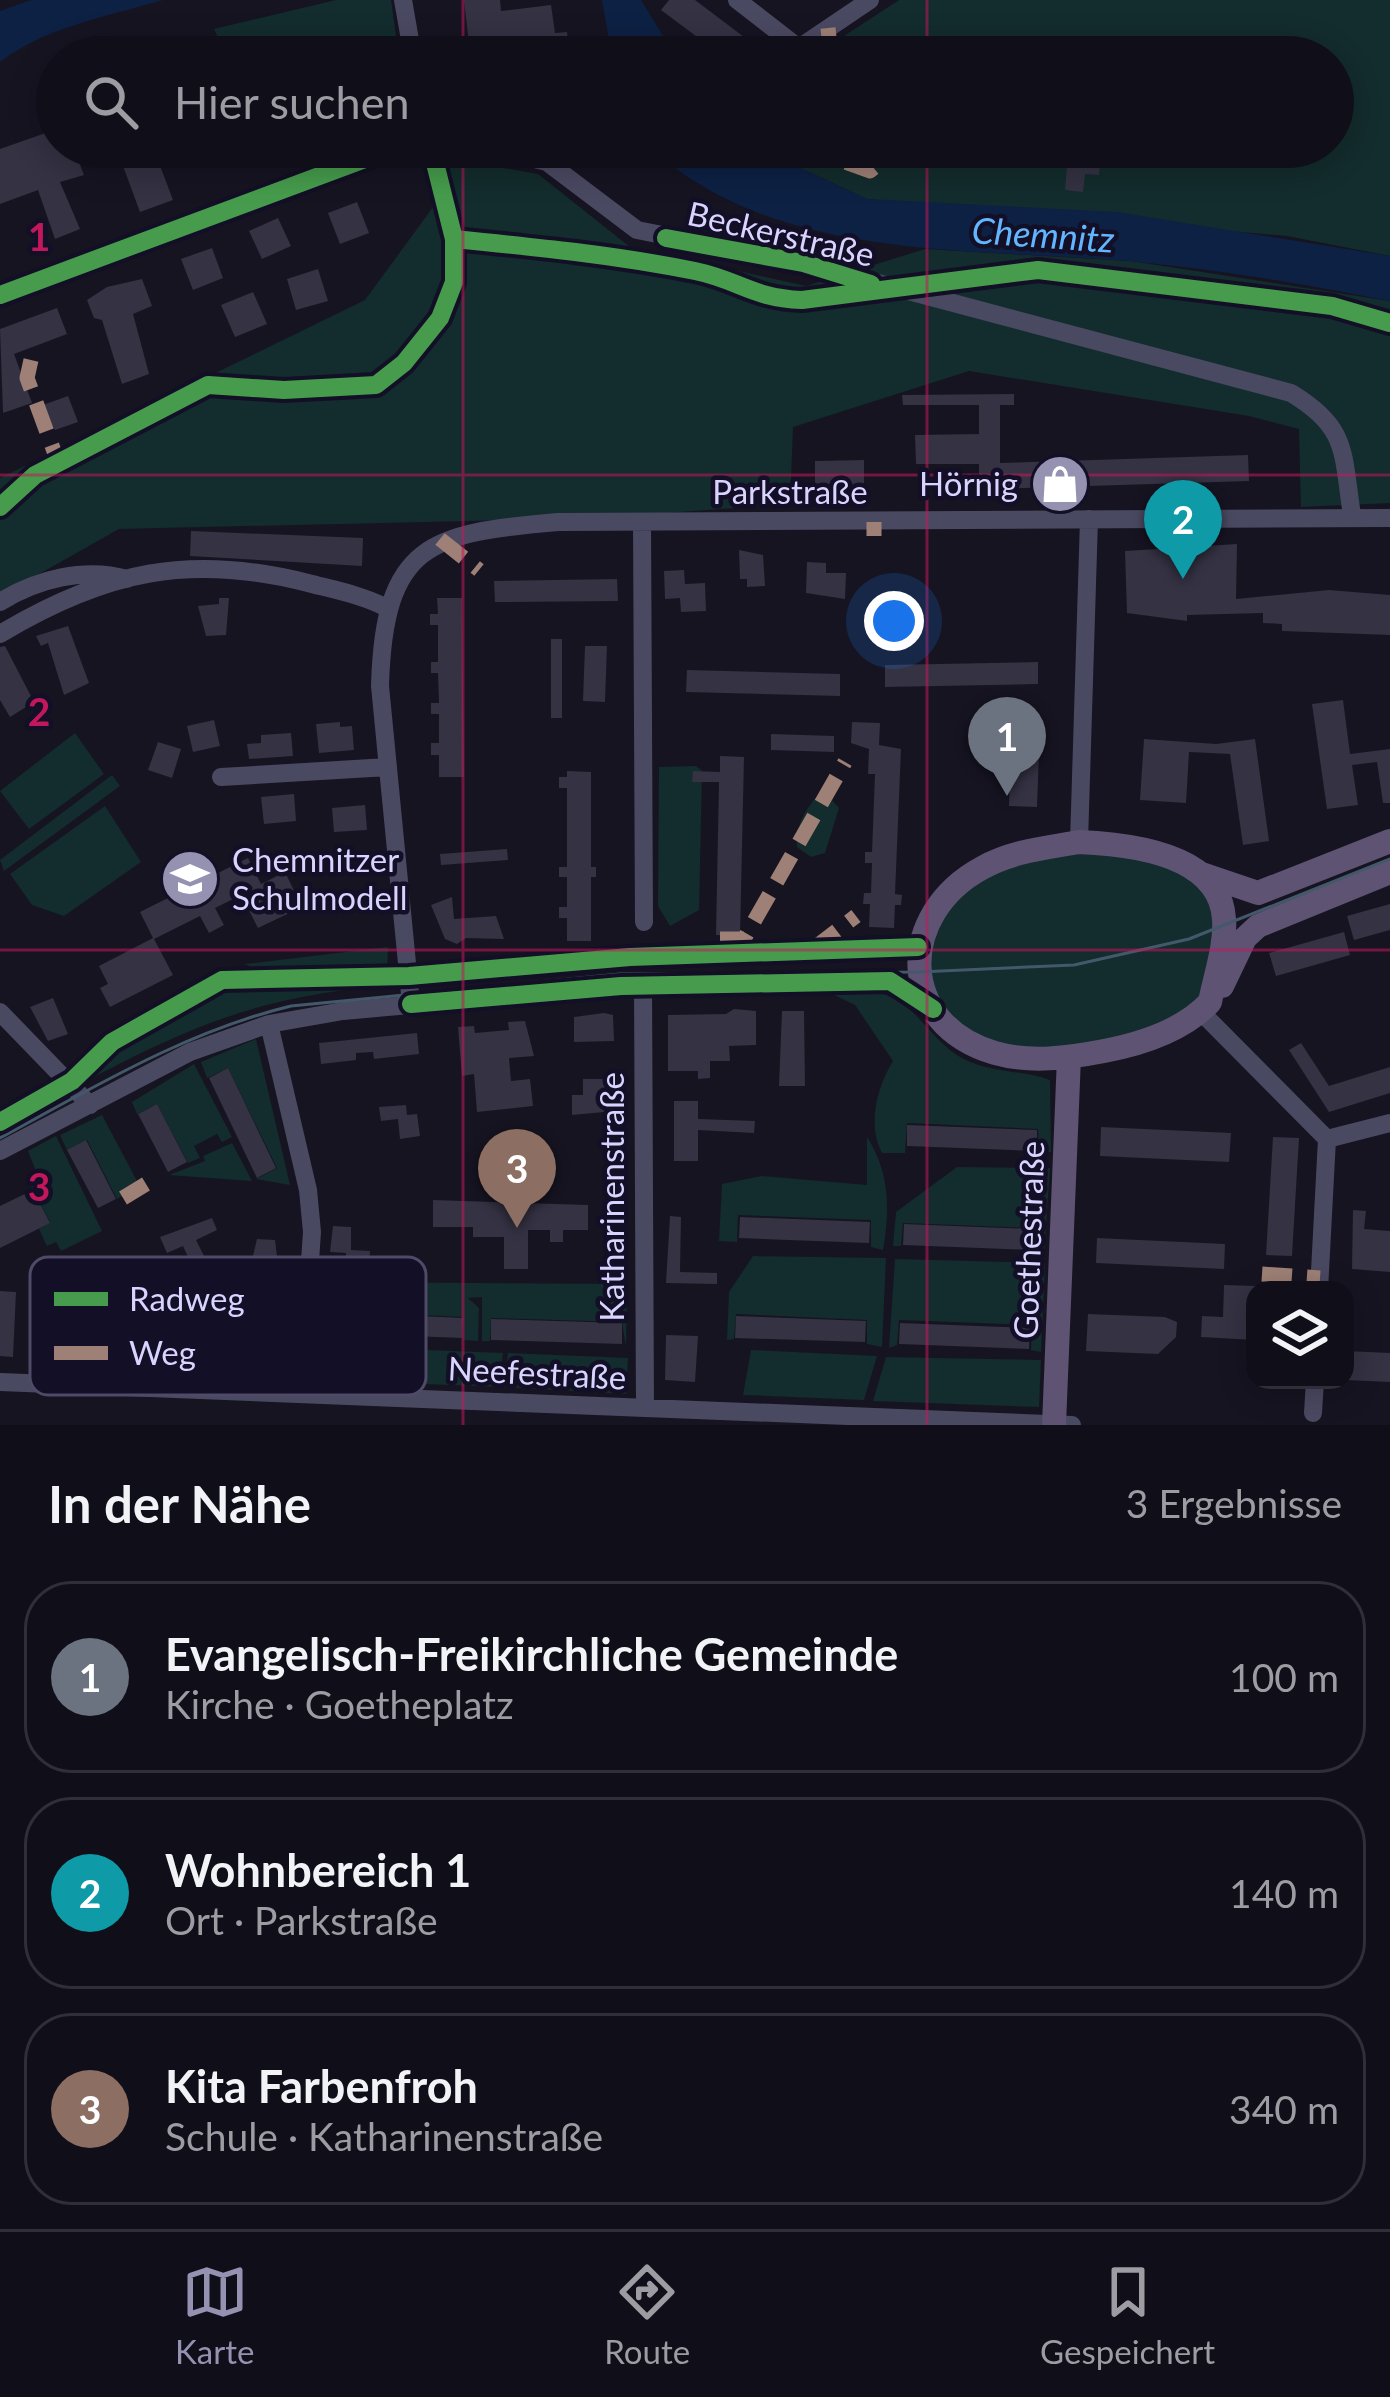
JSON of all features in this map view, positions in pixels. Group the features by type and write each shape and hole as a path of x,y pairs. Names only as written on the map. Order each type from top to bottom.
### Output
{"main road":[{"path":"1390,841 1258,893 1138,847 1079,842 1001,859 949,892 928,920 918,947 922,986 933,1009 958,1035 994,1053 1070,1058 1136,1045 1205,1007 1245,938 1258,926 1390,872"},
{"path":"1196,872 1215,891 1224,920 1205,1007"},
{"name":"Goethestraße","path":"1054,1425 1070,1058"}],"street":[{"path":"403,0 409,36"},
{"path":"737,0 784,36"},
{"path":"817,36 870,0"},
{"path":"0,295 341,168"},
{"name":"Beckerstraße","path":"555,168 638,230 803,263 1291,393 1323,413 1337,432 1352,515"},
{"name":"Parkstraße","path":"386,608 395,588 440,539 470,530 642,522 1390,518"},
{"path":"1079,842 1089,519"},
{"path":"642,522 644,922"},
{"path":"0,634 28,617 127,579 174,567 249,568 366,598 386,608 380,686 411,1004"},
{"path":"0,602 42,582 74,575 103,572 127,579"},
{"path":"220,777 388,767"},
{"path":"0,1151 190,1052 268,1024 411,1004 643,985 890,981 933,1009"},
{"name":"Katharinenstraße","path":"643,985 645,1408"},
{"path":"1205,1007 1327,1139 1319,1281"},
{"path":"0,1012 90,1106"},
{"path":"268,1024 308,1190 310,1257"},
{"path":"1327,1139 1390,1124"},
{"name":"Neefestraße","path":"0,1382 30,1383"},
{"path":"1313,1413 1314,1389"},
{"name":"Neefestraße","path":"366,1395 1072,1425"}],"green space":[{"path":"336,0 391,0 396,36 217,36 214,29"},
{"path":"899,0 1390,0 1390,256 1287,236 867,199 800,168 1354,168 1354,36 844,36"},
{"path":"438,168 503,168 538,174 630,247 806,286 925,249 1131,261 1390,301 1390,503 1301,507 1299,429 1249,416 969,371 793,427 790,504 597,518 119,529 0,596 0,478 365,300 436,203"},
{"path":"75,733 104,774 29,829 0,791"},
{"path":"696,766 702,771 699,910 670,926 658,906 659,767"},
{"path":"112,775 120,786 4,871 0,860"},
{"path":"823,790 839,808 825,853 811,857 797,847 798,831 807,809"},
{"path":"105,806 141,862 64,916 32,905 10,874"},
{"path":"1079,842 1175,859 1222,906 1201,1012 1069,1057 958,1035 919,972 949,892"},
{"path":"388,947 387,971 268,976 245,964"},
{"path":"399,978 399,984 314,995 241,1012 171,1039 94,1077 89,1074 123,1040 193,999 269,984"},
{"path":"873,992 898,1001 968,1061 1050,1080 1051,1152 1039,1152 1038,1129 907,1123 905,1153 882,1153 875,1130 876,1106 893,1061 855,1005 832,994"},
{"path":"256,1039 290,1185 256,1179 277,1168 228,1068 207,1078 201,1062"},
{"path":"194,1064 232,1137 222,1142 217,1134 194,1146 200,1158 188,1163 157,1104 137,1114 132,1102"},
{"path":"102,1115 137,1181 135,1188 117,1199 87,1140 67,1150 60,1135"},
{"path":"56,1136 102,1231 61,1251 56,1242 47,1246 39,1229 50,1222 30,1184 39,1179 28,1151"},
{"path":"867,1137 886,1192 883,1250 871,1247 871,1220 738,1215 737,1242 719,1241 722,1184 762,1176 867,1185"},
{"path":"232,1143 252,1181 169,1175 205,1161 203,1156"},
{"path":"957,1167 1050,1168 1044,1253 1034,1252 1034,1228 903,1223 901,1246 893,1246 896,1212"},
{"path":"753,1256 886,1258 882,1347 867,1344 867,1320 736,1314 734,1339 727,1340 729,1292"},
{"path":"895,1259 1045,1263 1041,1352 1031,1350 1032,1325 899,1320 897,1345 889,1348"},
{"path":"426,1283 627,1284 626,1347 622,1322 491,1318 490,1341 482,1341 482,1297 468,1298 479,1308 478,1341 463,1340 463,1317 426,1315"},
{"path":"426,1350 503,1353 499,1387 426,1384"},
{"path":"751,1350 877,1356 864,1400 743,1395"},
{"path":"508,1353 628,1358 626,1394 504,1387"},
{"path":"886,1357 1041,1360 1039,1407 873,1401"}],"water":[{"path":"31,0 163,0 36,36 36,41 0,62 0,11"},
{"path":"602,0 641,0 663,36 608,36"},
{"name":"Chemnitz","path":"678,168 800,168 867,199 1117,212 1390,256 1390,301 1194,268 877,242 755,212 700,185"}],"building":[{"path":"464,0 500,0 501,11 551,5 555,33 567,32 567,36 468,36"},
{"path":"669,0 695,0 743,36 696,36 661,10"},
{"path":"36,136 36,168 81,168 84,175 60,182 80,229 55,239 38,190 0,204 0,149"},
{"path":"124,168 161,168 173,200 140,212"},
{"path":"1067,168 1099,168 1099,175 1085,174 1083,192 1065,190"},
{"path":"357,202 369,233 340,244 328,213"},
{"path":"278,218 291,246 262,259 249,231"},
{"path":"212,248 223,278 193,290 181,259"},
{"path":"318,269 328,301 296,310 287,279"},
{"path":"142,279 152,306 133,314 149,374 122,384 102,320 94,318 87,300 107,287"},
{"path":"253,292 267,324 235,337 221,305"},
{"path":"57,308 67,334 14,354 32,403 3,413 0,329"},
{"path":"1014,394 1014,405 1000,405 1000,463 1248,455 1249,481 994,489 994,478 979,479 979,464 916,464 915,435 979,434 979,405 903,405 902,395"},
{"path":"68,396 78,422 55,430 40,406"},
{"path":"864,460 864,488 815,489 815,461"},
{"path":"191,531 363,538 362,566 190,556"},
{"path":"1237,544 1236,599 1329,590 1390,595 1390,635 1282,631 1282,624 1263,623 1263,613 1187,615 1187,621 1127,613 1125,551"},
{"path":"739,550 763,555 765,586 747,587 747,579 740,579"},
{"path":"807,562 826,563 826,573 846,573 845,599 806,593"},
{"path":"684,570 685,584 705,583 706,611 681,612 680,598 665,599 664,571"},
{"path":"617,579 618,601 495,602 494,581"},
{"path":"219,598 229,598 226,635 206,636 198,606 219,604"},
{"path":"437,598 462,598 464,777 439,777 439,755 431,755 431,743 439,743 439,714 431,714 431,703 439,703 438,673 431,673 431,662 438,662 438,625 430,625 430,614 438,614"},
{"path":"68,626 89,683 64,695 48,643 41,646 36,636"},
{"path":"551,639 562,639 562,718 551,718"},
{"path":"5,646 34,702 10,717 0,700 0,647"},
{"path":"585,646 607,646 605,702 583,701"},
{"path":"1038,662 1038,684 885,687 885,665"},
{"path":"687,670 840,674 840,696 686,692"},
{"path":"1343,700 1350,754 1390,749 1390,803 1383,803 1377,762 1352,765 1358,805 1327,809 1312,704"},
{"path":"214,720 220,746 193,752 187,726"},
{"path":"340,722 340,727 352,726 354,750 319,753 316,724"},
{"path":"852,722 880,723 879,745 901,749 895,894 902,895 901,905 895,905 894,928 869,927 870,904 863,904 864,893 871,893 872,863 865,863 865,852 872,852 875,774 868,774 869,749 851,743"},
{"path":"1012,725 1040,726 1037,807 1009,806"},
{"path":"291,733 293,756 249,759 247,744 261,743 261,735"},
{"path":"771,734 834,736 834,752 771,750"},
{"path":"1144,739 1216,744 1255,739 1269,841 1243,845 1230,754 1189,752 1186,803 1140,800"},
{"path":"158,742 181,749 172,778 148,770"},
{"path":"720,756 744,757 740,936 716,935 719,782 692,782 693,771 720,772"},
{"path":"567,771 591,772 591,867 596,867 596,877 591,877 591,941 567,941 567,918 559,918 559,907 567,907 567,877 559,877 559,867 567,867 567,788 559,788 559,777 567,777"},
{"path":"294,794 296,821 264,824 261,797"},
{"path":"365,805 367,830 334,832 332,808"},
{"path":"507,849 508,860 441,865 440,854"},
{"path":"248,858 261,884 285,872 302,907 258,928 241,895 215,908 224,925 209,933 200,916 154,939 173,975 110,1007 100,988 108,984 99,966 153,938 140,912"},
{"path":"452,897 454,919 496,916 504,939 466,938 457,944 445,939 431,905"},
{"path":"1390,904 1390,930 1354,940 1347,916"},
{"path":"1344,932 1350,955 1276,976 1269,953"},
{"path":"53,998 68,1034 48,1041 30,1007"},
{"path":"734,1009 756,1011 756,1045 729,1046 730,1061 710,1061 710,1078 698,1079 698,1071 668,1071 668,1015 726,1014"},
{"path":"782,1011 804,1011 805,1086 779,1086"},
{"path":"613,1015 614,1041 574,1042 574,1017"},
{"path":"525,1021 534,1056 509,1058 511,1081 530,1079 533,1106 477,1112 474,1074 462,1076 458,1027 474,1026 475,1033 509,1030 508,1022"},
{"path":"417,1033 419,1054 374,1059 373,1052 356,1053 356,1060 321,1064 319,1043"},
{"path":"1301,1043 1329,1086 1390,1067 1390,1093 1329,1112 1289,1050"},
{"path":"228,1068 276,1168 257,1178 209,1078"},
{"path":"583,1079 615,1079 615,1111 572,1115 572,1095 583,1095"},
{"path":"674,1101 698,1101 698,1119 755,1121 754,1133 698,1130 698,1161 674,1161"},
{"path":"157,1104 187,1162 168,1172 138,1114"},
{"path":"406,1105 407,1115 417,1114 420,1136 400,1139 398,1119 381,1121 379,1107"},
{"path":"907,1125 1037,1130 1037,1151 907,1146"},
{"path":"1101,1127 1231,1133 1229,1162 1100,1156"},
{"path":"1273,1137 1299,1138 1292,1256 1266,1255"},
{"path":"86,1140 116,1199 98,1208 67,1150"},
{"path":"33,1190 50,1223 0,1248 0,1206"},
{"path":"433,1200 588,1205 588,1230 563,1230 563,1242 550,1242 550,1230 528,1230 528,1269 504,1269 504,1237 473,1237 473,1227 433,1227"},
{"path":"1353,1210 1366,1211 1364,1229 1390,1231 1390,1272 1352,1269"},
{"path":"670,1216 681,1217 680,1272 717,1273 717,1284 666,1283"},
{"path":"740,1217 870,1222 869,1243 739,1238"},
{"path":"212,1218 217,1230 196,1240 204,1257 188,1257 183,1246 167,1253 160,1237"},
{"path":"904,1224 1034,1229 1033,1250 903,1245"},
{"path":"333,1226 351,1227 351,1250 370,1251 370,1257 330,1252"},
{"path":"1097,1238 1225,1244 1224,1269 1096,1263"},
{"path":"257,1239 275,1240 277,1257 253,1257"},
{"path":"1224,1285 1246,1286 1246,1340 1201,1337 1202,1316 1223,1317"},
{"path":"0,1291 16,1292 13,1357 0,1356"},
{"path":"1088,1314 1165,1317 1177,1322 1176,1337 1158,1354 1086,1351"},
{"path":"426,1316 463,1318 462,1338 426,1337"},
{"path":"736,1316 866,1321 865,1342 735,1338"},
{"path":"491,1319 622,1323 622,1344 491,1340"},
{"path":"900,1323 1030,1328 1029,1349 899,1344"},
{"path":"666,1335 698,1336 695,1382 665,1380"},
{"path":"1354,1351 1390,1353 1390,1382 1354,1380"}],"tram line":[{"path":"0,1138 178,1045 291,1006 620,974 919,972 1074,965 1189,939 1390,859"}],"marked path":[{"path":"828,28 829,36"},
{"path":"862,168 874,168"},
{"path":"31,360 27,378 58,462"},
{"path":"874,522 874,536"},
{"path":"440,539 479,570"},
{"path":"982,743 992,743"},
{"path":"720,939 744,939 845,762"},
{"path":"813,949 856,916"},
{"path":"123,1198 146,1184"},
{"path":"1262,1274 1320,1278"}],"cycle path":[{"path":"0,295 341,168"},
{"path":"0,507 35,475 208,385 284,390 376,385 404,363 440,318 454,282 454,239 436,168"},
{"path":"666,238 803,263 871,284"},
{"path":"454,239 665,265 785,299 1038,270 1332,306 1390,323"},
{"path":"0,1122 72,1081 112,1042 222,980 409,976 630,957 918,947"},
{"path":"411,1004 621,986 890,981 933,1009"}],"place":[{"name":"Hörnig","path":"1060,484"},
{"name":"Wohnbereich 1","path":"1183,579"},
{"name":"Evangelisch-Freikirchliche Gemeinde","path":"1007,796"},
{"name":"Chemnitzer Schulmodell","path":"190,879"},
{"name":"Kita Farbenfroh","path":"517,1228"}]}
